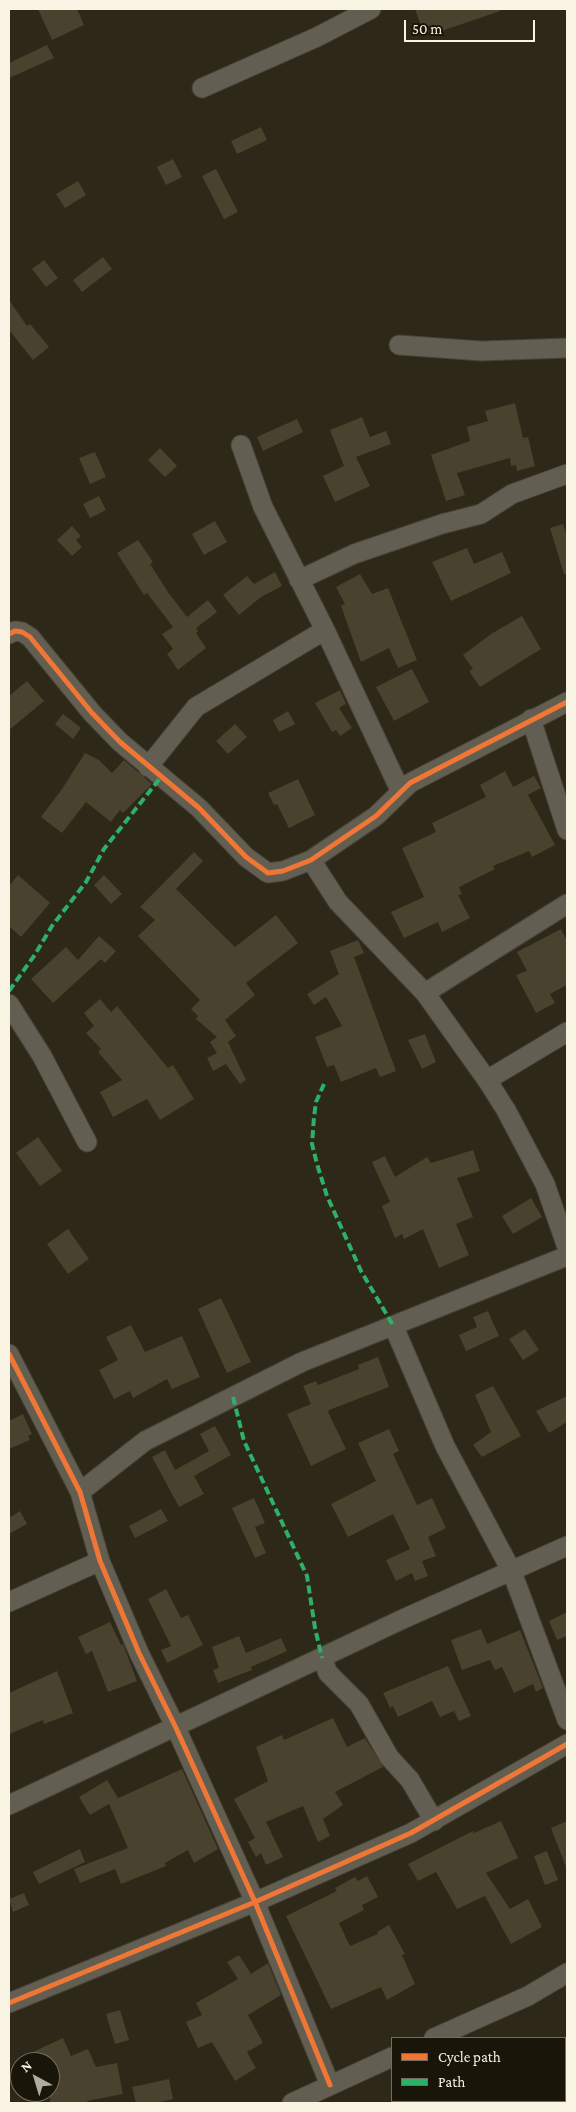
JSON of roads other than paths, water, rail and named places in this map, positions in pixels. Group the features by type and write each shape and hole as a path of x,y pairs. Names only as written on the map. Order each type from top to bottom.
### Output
{"street":[{"path":"202,88 317,37 371,9"},
{"path":"399,345 481,352 567,348"},
{"path":"241,445 263,507 325,630 400,790"},
{"path":"299,580 354,554 442,524 481,514 512,494 567,474"},
{"path":"148,767 196,707 325,630"},
{"path":"9,634 15,631 22,632 30,637 92,713 148,767 199,808 257,867 268,873 283,872 311,860 376,816 400,790 476,747 567,702"},
{"path":"531,720 567,830"},
{"path":"311,860 338,902 425,993 487,1080 506,1110 545,1184 567,1247"},
{"path":"425,993 567,904"},
{"path":"9,1004 42,1056 87,1142"},
{"path":"487,1080 567,1032"},
{"path":"80,1492 145,1442 302,1362 394,1327 567,1256"},
{"path":"394,1327 445,1446 512,1572 567,1720"},
{"path":"9,1354 80,1492 100,1561 139,1653 176,1728 255,1902 330,2085"},
{"path":"9,1805 322,1658 567,1546"},
{"path":"9,1602 100,1561"},
{"path":"322,1658 328,1673 359,1704 389,1756 410,1780 434,1821"},
{"path":"9,2003 255,1902 434,1821 567,1744"},
{"path":"436,2037 528,1996 567,1973"},
{"path":"292,2103 391,2057"}]}
